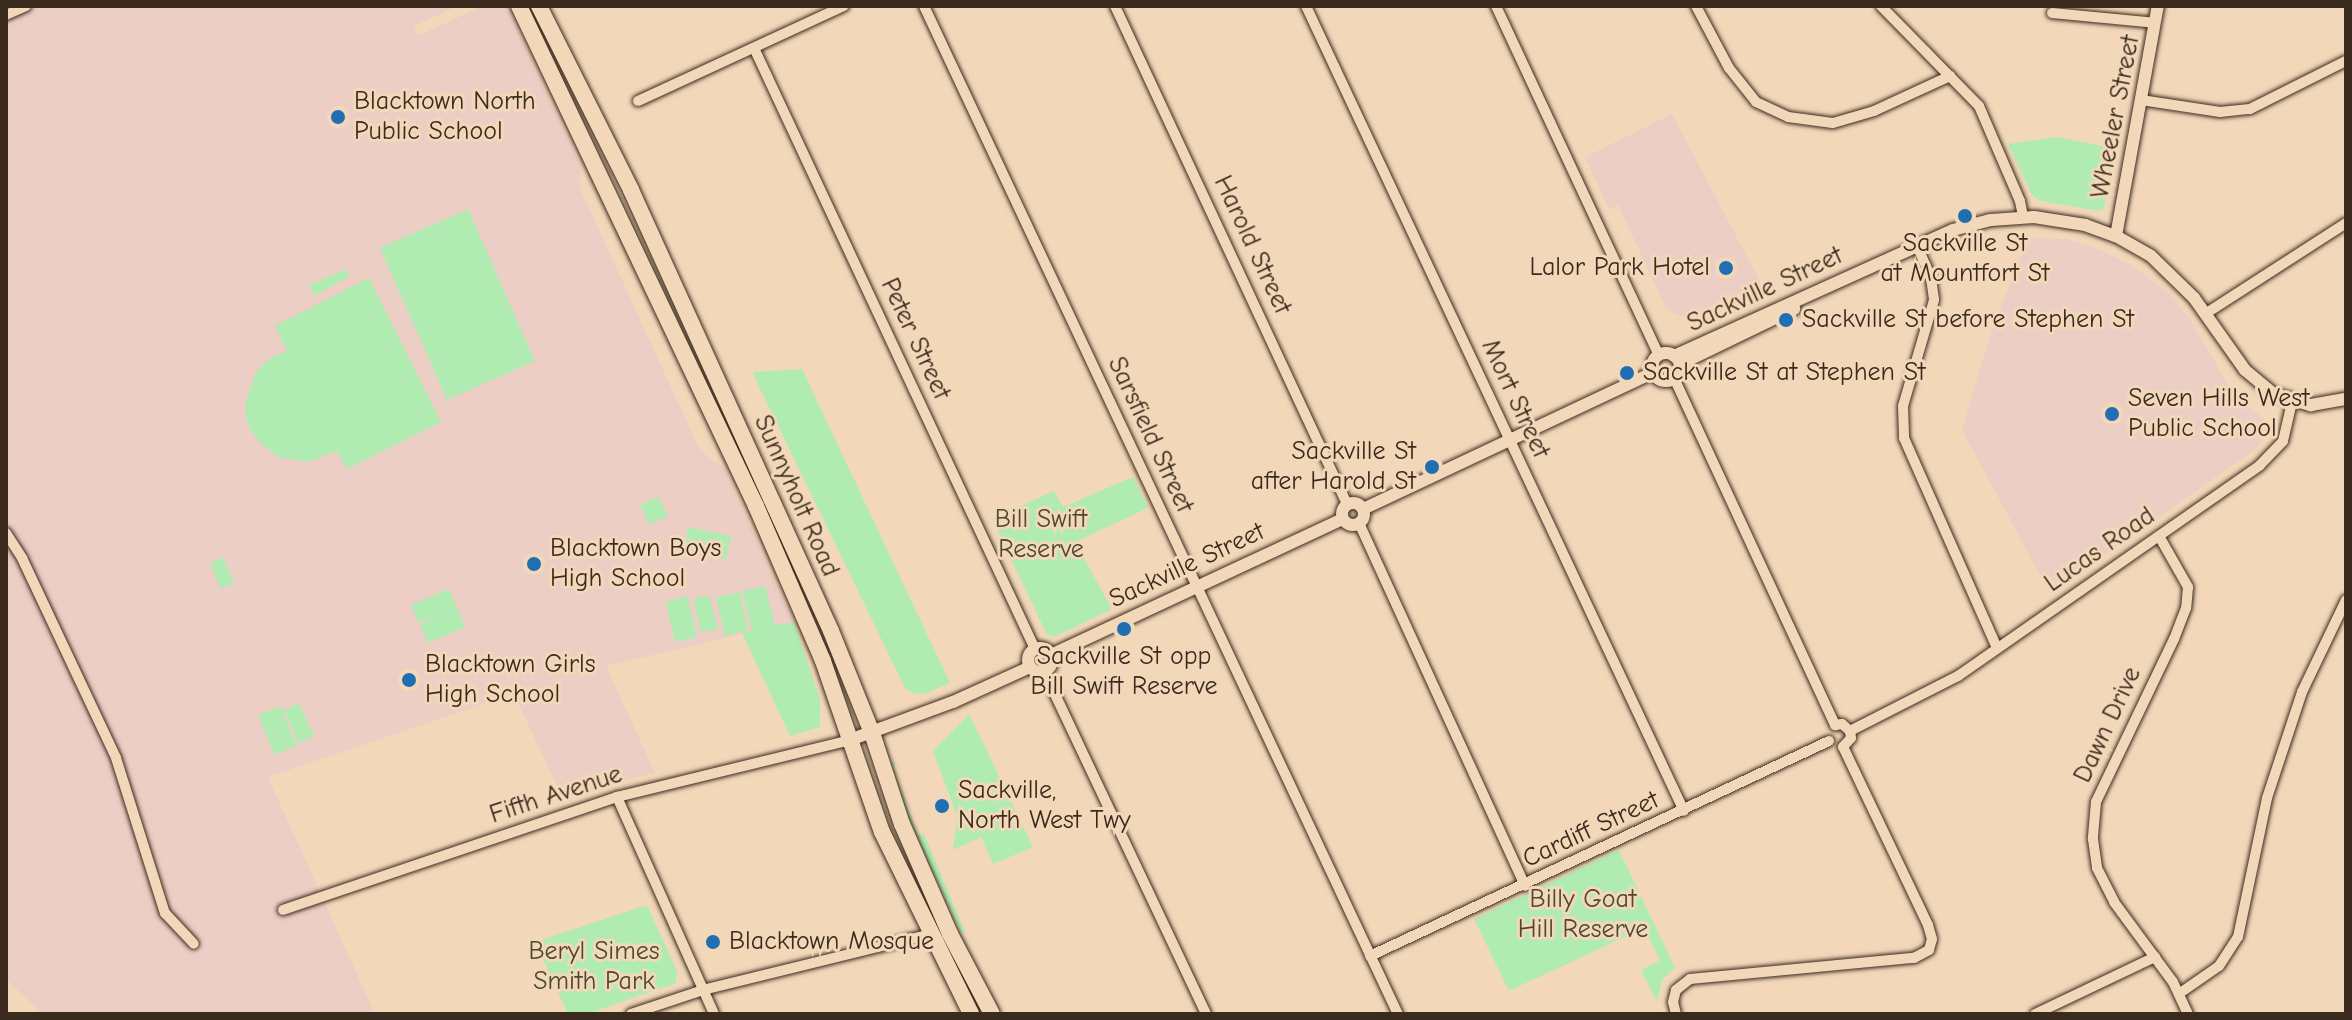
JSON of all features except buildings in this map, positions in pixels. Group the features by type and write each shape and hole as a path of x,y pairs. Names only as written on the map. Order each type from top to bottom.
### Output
{"main road":[{"name":"Sunnyholt Road","path":"519,6 756,506 823,661 847,741 882,832 971,1014"},
{"name":"Sunnyholt Road","path":"539,6 631,190 831,631 872,733 902,824 950,934 992,1014"}],"street":[{"path":"6,15 26,6"},
{"path":"638,101 844,6"},
{"name":"Sarsfield Street","path":"924,6 1398,1014"},
{"name":"Harold Street","path":"1115,6 1347,504"},
{"name":"Mort Street","path":"1306,6 1684,811"},
{"path":"1496,6 1659,355 1677,360 1674,378 1835,725"},
{"path":"1696,6 1729,68 1756,102 1788,117 1833,123 1874,111 1950,76"},
{"path":"1881,6 1934,56 1979,106 2020,201 2023,217"},
{"name":"Wheeler Street","path":"2116,236 2158,6"},
{"path":"2052,13 2155,23"},
{"name":"Peter Street","path":"754,48 1035,649"},
{"path":"2141,100 2220,112 2250,109 2346,61"},
{"name":"Sackville Street","path":"1677,360 1917,246 1981,221 2023,217 2069,221 2116,236 2170,272 2245,370 2274,394 2292,402"},
{"path":"2205,314 2346,223"},
{"path":"1917,246 1931,278 1934,300 1903,406 1904,438 1997,648"},
{"path":"1659,355 1654,361 1654,372 1662,380 1674,378"},
{"path":"1525,886 1359,523 1363,509 1654,372"},
{"path":"2292,402 2323,404 2346,399"},
{"name":"Lucas Road","path":"1850,731 1939,688 2273,456 2283,441 2292,402"},
{"path":"1359,523 1351,525 1343,519 1342,509 1347,504 1356,503 1363,509"},
{"name":"Sackville Street","path":"1051,655 1343,519"},
{"path":"6,533 22,558 116,758 165,913 194,944"},
{"name":"Dawn Drive","path":"2159,536 2188,587 2186,608 2096,802 2093,839 2097,868 2114,902 2180,993 2188,1014"},
{"path":"2180,993 2219,966 2238,937 2267,798 2302,692 2346,600"},
{"path":"1030,667 1028,657 1035,649 1043,648 1051,655 1051,663 1044,671"},
{"path":"847,741 1030,667 1044,671 1206,1014"},
{"path":"1674,1013 1676,990 1690,979 1914,958 1929,950 1932,939 1928,925 1843,747 1829,741 1828,733 1835,725 1842,724 1850,731 1851,738 1843,747"},
{"name":"Fifth Avenue","path":"283,910 617,797 847,741"},
{"name":"Cardiff Street","path":"1370,956 1829,741"},
{"path":"617,797 714,1014"},
{"path":"631,1014 703,990 931,934"},
{"path":"2035,1014 2155,957"}],"shaded area":[{"path":"6,6 458,6 414,26 418,36 482,6 507,6 581,166 579,186 698,446 724,467 794,622 606,666 655,773 594,787 594,791 564,801 514,694 268,777 375,1014 42,1014 6,979"},
{"path":"1672,114 1761,283 1690,316 1676,315 1666,308 1618,205 1609,209 1585,157"},
{"name":"Seven Hills West Public School","path":"2028,238 2068,239 2101,250 2131,265 2170,294 2189,318 2230,388 2264,419 2261,442 2257,448 2050,594 1962,430 1992,329"}],"green space":[{"path":"2058,137 2116,149 2104,208 2100,211 2040,201 2032,195 2008,144"},
{"path":"468,209 535,361 447,400 380,248"},
{"path":"346,269 350,276 314,296 309,285"},
{"path":"369,278 441,422 347,469 337,451 308,462 278,457 256,439 247,422 245,404 256,372 269,359 287,351 275,326"},
{"path":"802,369 950,683 924,694 914,694 905,688 752,372"},
{"name":"Bill Swift Reserve","path":"1133,477 1148,508 1075,542 1112,609 1054,637 1047,635 992,519 1054,491 1063,507"},
{"path":"658,497 668,516 649,524 640,505"},
{"path":"688,527 731,536 726,559 684,549"},
{"path":"223,557 234,583 221,589 210,564"},
{"path":"765,586 775,625 794,622 820,699 820,727 790,736 742,633 752,630 742,591"},
{"path":"449,589 465,627 428,643 420,625 438,616 419,623 411,605"},
{"path":"740,592 748,630 725,636 716,597"},
{"path":"709,595 718,629 701,632 693,599"},
{"path":"687,596 697,637 675,642 666,602"},
{"path":"299,703 314,736 299,743 284,710"},
{"path":"280,706 297,745 275,755 258,716"},
{"path":"969,714 1033,847 993,864 981,837 953,850 957,816 933,751"},
{"path":"896,761 893,769 918,835 924,834 965,932 962,934 895,784 890,763"},
{"name":"Billy Goat Hill Reserve","path":"1619,850 1675,968 1662,980 1657,1002 1641,970 1660,960 1644,928 1509,991 1474,919"},
{"name":"Beryl Simes Smith Park","path":"647,905 677,971 676,983 587,1014 568,1014 535,942"}],"place":[{"name":"Blacktown North Public School","path":"338,117"},
{"name":"Sackville St at Mountfort St","path":"1965,216"},
{"name":"Lalor Park Hotel","path":"1726,268"},
{"name":"Sackville St before Stephen St","path":"1786,320"},
{"name":"Sackville St at Stephen St","path":"1627,373"},
{"name":"Seven Hills West Public School","path":"2112,414"},
{"name":"Sackville St after Harold St","path":"1432,467"},
{"name":"Blacktown Boys High School","path":"534,564"},
{"name":"Sackville St opp Bill Swift Reserve","path":"1124,629"},
{"name":"Blacktown Girls High School","path":"409,680"},
{"name":"Sackville, North West Twy","path":"942,806"},
{"name":"Blacktown Mosque","path":"713,942"}]}
